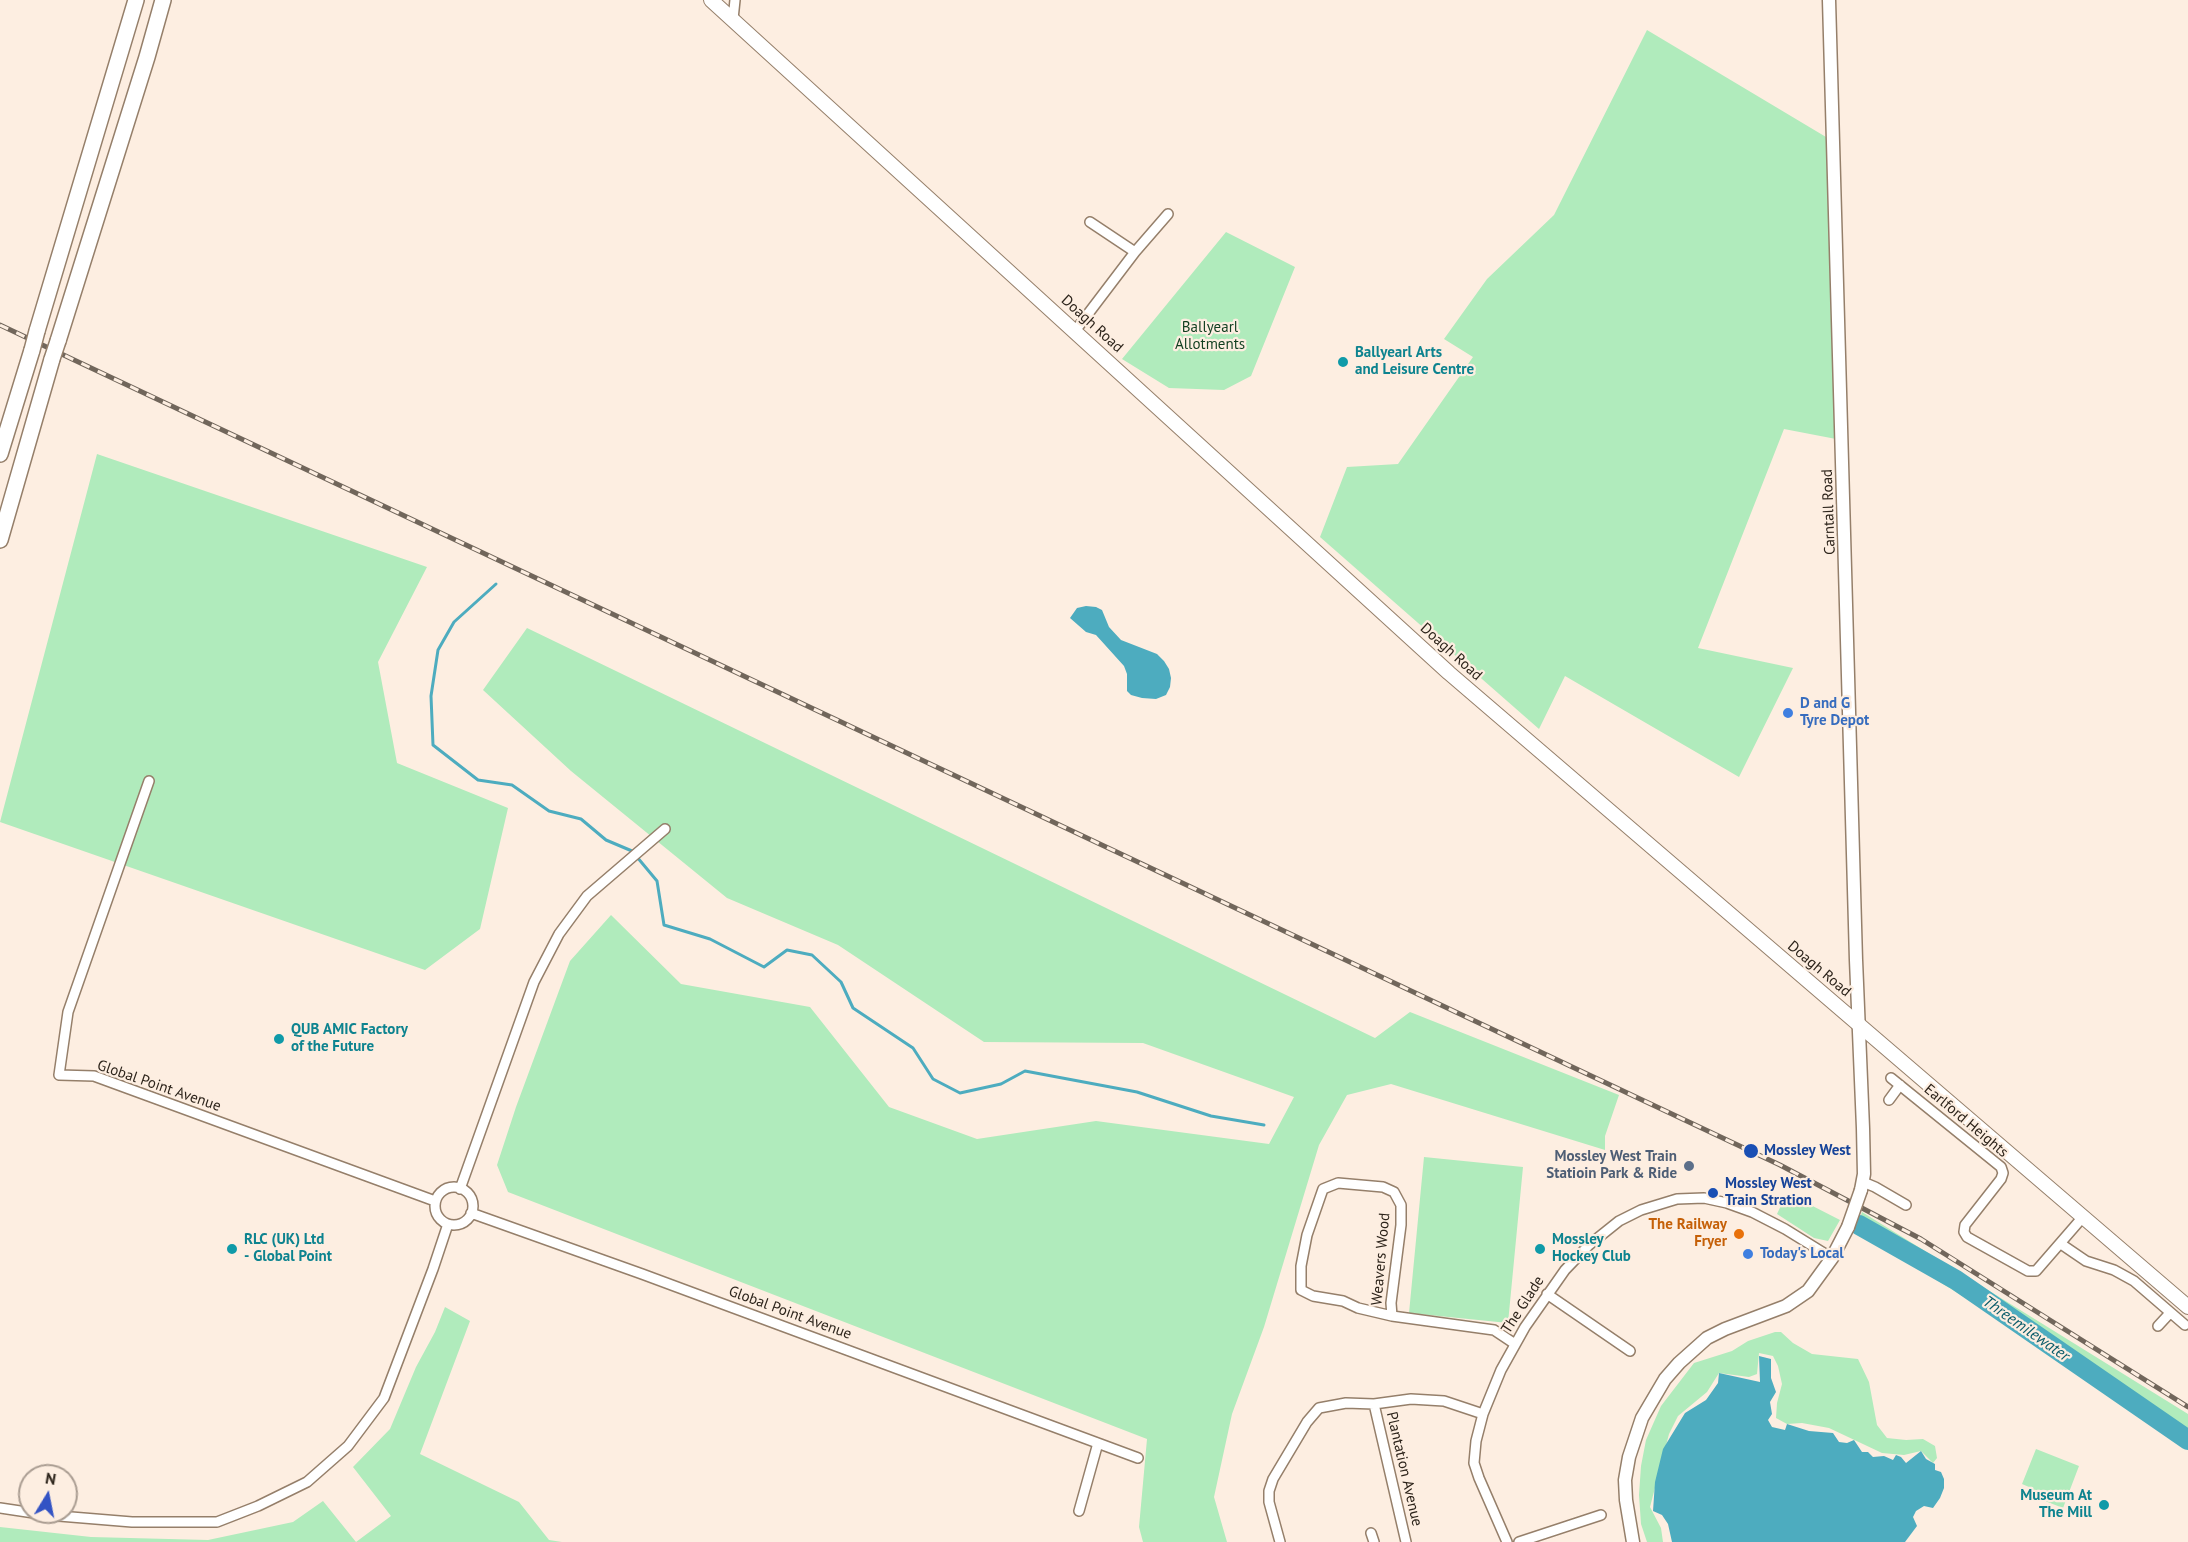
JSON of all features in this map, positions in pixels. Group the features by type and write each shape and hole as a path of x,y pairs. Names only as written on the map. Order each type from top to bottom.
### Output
{"highway":[{"path":"0,454 136,0"},
{"path":"0,540 52,359 163,0"}],"main road":[{"name":"Doagh Road","path":"711,0 1449,673 2188,1307"}],"street":[{"path":"733,19 735,0"},
{"name":"Carntall Road","path":"1633,1542 1625,1480 1629,1457 1642,1418 1665,1379 1707,1338 1786,1306 1798,1299 1817,1281 1848,1227 1862,1186 1863,1128 1858,1024 1829,0"},
{"path":"1075,331 1135,252 1168,214"},
{"path":"1090,222 1135,252"},
{"name":"Global Point Avenue","path":"149,781 68,1012 59,1075 94,1076 435,1201"},
{"path":"460,1189 534,982 559,934 587,896 664,829"},
{"name":"Earlford Heights","path":"1891,1078 2001,1167 2001,1179 1965,1225 1964,1232 1967,1237 2028,1271 2036,1271 2082,1218"},
{"path":"1889,1100 1900,1085"},
{"name":"Weavers Wood","path":"1392,1316 1390,1303 1401,1225 1401,1204 1398,1198 1394,1192 1383,1187 1338,1184 1323,1189 1305,1245 1301,1266 1301,1290 1313,1296 1342,1301 1358,1308 1392,1316 1494,1330 1515,1344"},
{"path":"1862,1186 1875,1187 1906,1205"},
{"path":"448,1188 460,1189 471,1199 471,1214 464,1222 447,1224 437,1215 435,1201 438,1195 448,1188"},
{"name":"The Glade","path":"1507,1542 1474,1463 1476,1441 1483,1414 1501,1370 1515,1344 1547,1294 1573,1261 1619,1221 1648,1208 1677,1199 1704,1198 1735,1205 1785,1229 1832,1258"},
{"name":"Global Point Avenue","path":"471,1214 642,1274 1138,1458"},
{"path":"0,1508 47,1515 132,1522 217,1522 258,1506 307,1482 348,1446 384,1398 433,1269 447,1224"},
{"path":"2061,1244 2086,1261 2114,1270 2134,1281 2184,1325"},
{"path":"1547,1294 1630,1351"},
{"path":"2158,1326 2170,1313"},
{"path":"1280,1542 1269,1502 1269,1491 1273,1479 1307,1422 1319,1408 1346,1403 1374,1404 1411,1399 1444,1401 1483,1414"},
{"name":"Plantation Avenue","path":"1374,1404 1406,1542"},
{"path":"1079,1511 1098,1443"},
{"path":"1519,1542 1601,1515"}],"green space":[{"path":"1647,30 1826,137 1836,439 1784,429 1698,648 1793,668 1739,777 1565,676 1539,729 1320,537 1347,467 1398,464 1473,357 1444,339 1487,279 1554,215"},
{"name":"Ballyearl Allotments","path":"1226,232 1295,267 1251,376 1224,390 1169,388 1122,359"},
{"path":"97,454 427,567 378,662 397,763 508,808 480,929 425,970 0,822"},
{"path":"527,628 1375,1038 1410,1012 1619,1095 1605,1136 1605,1150 1391,1084 1347,1095 1319,1145 1264,1327 1232,1414 1214,1497 1227,1542 1143,1542 1139,1527 1147,1439 508,1192 497,1165 516,1107 570,961 611,915 681,984 810,1007 889,1107 977,1139 1096,1121 1269,1144 1294,1097 1143,1043 984,1042 838,945 727,898 571,771 483,690"},
{"path":"1424,1157 1523,1167 1508,1323 1409,1313"},
{"path":"1785,1197 1789,1199 1795,1197 1840,1220 1828,1241 1814,1238 1777,1214"},
{"path":"1862,1212 2188,1414 2188,1436 1856,1230"},
{"path":"445,1307 470,1321 420,1454 519,1502 549,1540 562,1542 356,1542 391,1516 353,1467 390,1429"},
{"path":"1781,1332 1793,1343 1812,1354 1858,1359 1869,1382 1877,1425 1887,1438 1923,1439 1935,1446 1937,1458 1933,1463 1921,1451 1904,1455 1882,1453 1829,1428 1802,1423 1787,1424 1776,1418 1782,1384 1778,1366 1773,1356 1759,1353 1757,1374 1749,1377 1719,1373 1707,1392 1678,1416 1669,1434 1650,1507 1661,1528 1663,1542 1647,1542 1641,1524 1639,1495 1641,1466 1646,1440 1661,1406 1694,1363 1732,1351 1748,1341"},
{"path":"2036,1449 2079,1466 2063,1508 2027,1494 2029,1487 2022,1484"},
{"path":"323,1501 356,1542 0,1542 0,1527 91,1537 208,1540 293,1522"}],"water":[{"path":"1086,606 1102,610 1109,627 1121,640 1157,654 1164,661 1171,678 1166,695 1156,699 1142,698 1131,695 1127,691 1127,674 1124,666 1096,635 1086,632 1070,618 1077,608"},
{"path":"1759,1356 1771,1359 1771,1378 1776,1392 1770,1402 1772,1414 1768,1420 1772,1427 1785,1430 1787,1424 1809,1431 1833,1433 1839,1442 1847,1443 1854,1440 1862,1452 1868,1452 1873,1457 1884,1456 1893,1460 1896,1455 1906,1463 1921,1451 1926,1459 1935,1464 1935,1470 1941,1472 1944,1479 1944,1488 1933,1508 1924,1506 1916,1511 1913,1517 1917,1526 1905,1542 1672,1542 1668,1524 1662,1515 1653,1511 1655,1482 1663,1449 1685,1413 1706,1400 1718,1383 1719,1373 1760,1382"}],"waterway":[{"path":"496,584 454,622 438,650 431,696 433,745 478,780 512,785 549,811 581,819 606,840 632,851 657,881 664,925 710,939 764,967 787,950 812,955 841,982 853,1008 913,1048 933,1079 960,1093 1001,1084 1025,1071 1137,1092 1211,1116 1264,1125"},
{"name":"Threemilewater","path":"1859,1225 1956,1280 2188,1440"}],"railway":[{"path":"0,325 1780,1165 1921,1239 2188,1407"}],"place":[{"name":"Ballyearl Arts and Leisure Centre","path":"1343,362"},
{"name":"D and G Tyre Depot","path":"1788,713"},
{"name":"QUB AMIC Factory of the Future","path":"279,1039"},
{"name":"Mossley West","path":"1751,1151"},
{"name":"Mossley West Train Statioin Park & Ride","path":"1689,1166"},
{"name":"Mossley West Train Stration","path":"1713,1193"},
{"name":"The Railway Fryer","path":"1739,1234"},
{"name":"RLC (UK) Ltd - Global Point","path":"232,1249"},
{"name":"Mossley Hockey Club","path":"1540,1249"},
{"name":"Today's Local","path":"1748,1254"},
{"name":"Museum At The Mill","path":"2104,1505"}]}
